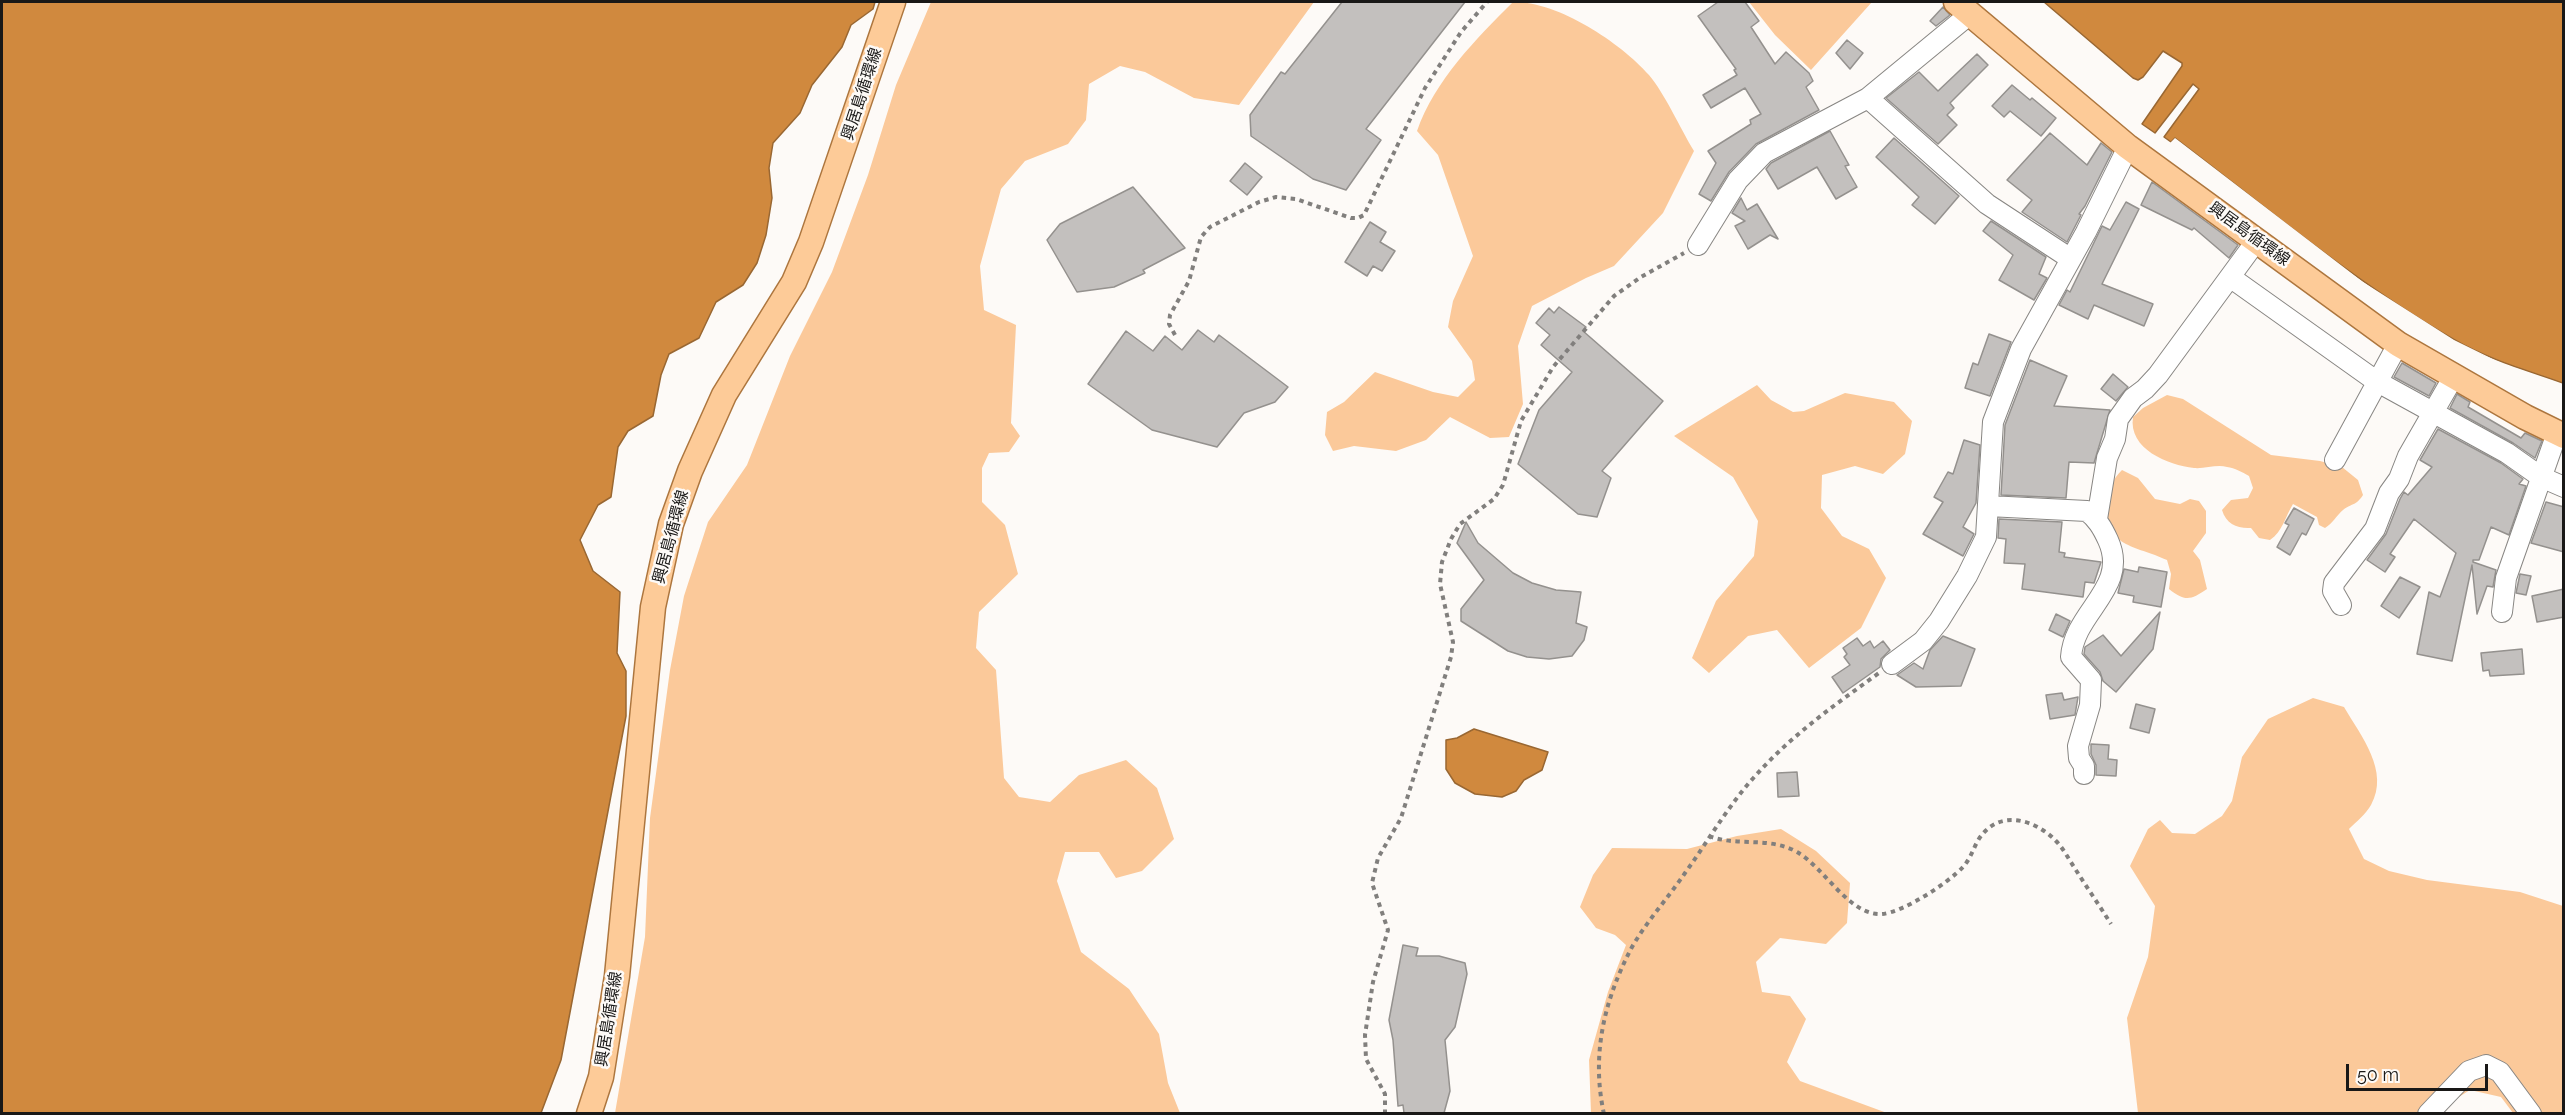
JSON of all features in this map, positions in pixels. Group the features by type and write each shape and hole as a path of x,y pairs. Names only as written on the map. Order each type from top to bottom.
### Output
{"main road":[{"name":"興居島循環線","path":"589,1113 601,1077 617,976 653,608 671,524 694,460 724,395 794,282 807,252 861,103 894,2"},
{"name":"興居島循環線","path":"1963,8 2128,147 2398,344 2525,417 2560,434"}],"street":[{"path":"1698,245 1738,180 1764,153 1868,98 1963,8"},
{"path":"1868,98 1987,204 2071,259"},
{"path":"1892,664 1923,641 1939,621 1967,576 1986,537 1993,422 2021,349 2071,259 2128,147"},
{"path":"2097,519 2107,458 2115,439 2118,419 2133,398 2158,375 2257,240"},
{"path":"2230,277 2376,381 2506,453 2541,477 2564,487"},
{"path":"2335,460 2398,344"},
{"path":"2341,605 2333,591 2334,583 2375,529 2389,493 2399,479 2408,456 2454,376"},
{"path":"2502,612 2506,579 2541,477 2560,434"},
{"path":"1988,506 2086,510 2097,519 2114,556 2112,573 2104,592 2084,618 2072,645 2071,657 2091,680 2090,705 2078,747 2085,774"},
{"path":"2428,1113 2469,1071 2486,1065 2500,1072 2531,1113"}],"path":[{"path":"1175,335 1169,324 1170,315 1189,281 1201,237 1210,227 1258,202 1276,197 1296,200 1350,218 1364,215 1425,88 1461,32 1487,2"},
{"path":"1385,1113 1385,1094 1366,1059 1365,1035 1374,982 1388,930 1372,883 1378,858 1401,818 1451,657 1451,632 1440,584 1443,562 1460,524 1494,499 1503,485 1521,421 1553,367 1614,296 1698,245"},
{"path":"1604,1113 1597,1086 1599,1044 1611,993 1633,946 1709,836 1756,774 1808,724 1892,664"},
{"path":"1709,836 1723,842 1776,843 1796,851 1818,867 1851,903 1864,911 1879,914 1894,912 1911,904 1961,869 1973,855 1981,836 1996,823 2014,819 2038,826 2057,842 2111,924"}],"shaded area":[{"path":"2,2 875,2 873,9 851,25 842,47 812,85 800,113 773,143 769,168 772,198 766,235 757,263 743,285 716,302 699,338 669,354 661,375 653,416 628,431 618,447 611,497 598,505 580,540 593,571 620,592 617,653 626,671 626,716 561,1060 541,1113 2,1113"},
{"path":"931,2 1314,2 1239,105 1194,98 1145,72 1120,66 1089,84 1086,120 1068,144 1025,161 1001,189 980,266 984,310 1016,325 1011,423 1020,436 1009,452 989,453 982,468 982,502 1005,525 1018,574 979,612 976,648 996,670 1004,778 1019,797 1050,802 1079,775 1126,760 1157,788 1174,839 1142,871 1116,878 1099,852 1065,852 1057,881 1081,952 1129,989 1159,1034 1168,1083 1180,1113 615,1113 645,937 650,818 670,670 684,596 708,522 747,465 790,356 832,272 868,175 896,85"},
{"path":"1513,2 1530,3 1568,16 1605,37 1637,62 1667,101 1694,151 1663,213 1614,266 1532,306 1518,346 1523,404 1509,437 1490,438 1450,417 1426,440 1396,451 1354,446 1333,451 1325,435 1327,412 1344,402 1375,372 1433,392 1458,397 1475,380 1472,361 1448,327 1453,301 1473,256 1438,155 1417,131 1434,95 1458,61"},
{"path":"1749,2 1872,2 1811,70 1775,35"},
{"path":"2044,2 2563,2 2563,383 2479,352 2416,317 2346,269 2175,138 2171,142 2164,137 2199,89 2193,84 2155,133 2142,124 2182,63 2163,51 2143,77 2138,80 2133,78"},
{"path":"1757,385 1771,400 1793,412 1804,411 1845,393 1894,402 1912,421 1905,454 1883,474 1855,466 1822,475 1821,508 1842,536 1869,549 1886,578 1861,628 1809,668 1777,630 1748,636 1709,673 1692,658 1716,601 1754,556 1758,521 1733,477 1674,436"},
{"path":"2167,395 2183,399 2271,455 2320,461 2342,467 2358,480 2363,495 2325,528 2319,525 2317,517 2293,504 2281,528 2270,540 2259,538 2251,528 2242,528 2226,519 2222,510 2231,500 2248,498 2253,488 2249,476 2236,469 2223,466 2194,468 2173,463 2152,453 2137,438 2133,428 2133,417 2143,408"},
{"path":"2122,470 2138,478 2155,499 2180,504 2190,499 2199,501 2206,511 2206,533 2193,551 2200,560 2207,589 2188,598 2179,596 2169,589 2171,574 2167,560 2124,543 2116,537 2107,518 2107,503 2111,485"},
{"path":"2313,698 2344,707 2371,754 2377,779 2376,792 2364,815 2349,829 2364,859 2389,871 2427,880 2520,892 2563,906 2563,1113 2513,1113 2501,1097 2470,1090 2454,1100 2442,1113 2138,1113 2127,1018 2148,957 2155,906 2130,866 2148,829 2160,820 2172,833 2195,834 2222,816 2232,801 2242,757 2268,719"},
{"path":"1474,729 1548,752 1542,770 1524,780 1516,791 1502,797 1475,794 1455,783 1446,769 1446,740 1457,738"},
{"path":"1781,829 1816,851 1850,883 1847,923 1826,944 1780,938 1756,962 1762,992 1790,996 1806,1019 1787,1062 1800,1081 1887,1113 1591,1113 1589,1060 1608,992 1626,945 1615,935 1596,928 1580,907 1593,875 1612,848 1687,849 1737,836"}],"pier":[{"path":"2175,138 2363,282 2454,340 2507,366 2452,342 2362,284 2175,142 2169,144"}],"building":[{"path":"1342,2 1465,2 1366,129 1381,140 1346,190 1313,179 1251,136 1250,115 1281,72 1285,74"},
{"path":"1718,2 1745,2 1759,21 1751,27 1775,64 1786,52 1809,73 1813,81 1806,87 1819,110 1756,144 1729,172 1711,201 1699,194 1716,163 1708,151 1751,124 1750,120 1761,114 1745,88 1711,108 1703,95 1737,75 1734,70 1736,69 1698,16"},
{"path":"1943,7 1950,15 1936,26 1930,21"},
{"path":"1847,40 1863,53 1850,69 1836,53"},
{"path":"1977,54 1988,65 1950,103 1954,108 1947,115 1957,125 1938,144 1886,98 1919,72 1938,91"},
{"path":"2012,85 2056,118 2041,136 2010,111 2004,117 1992,106"},
{"path":"1830,131 1849,165 1845,166 1857,187 1836,199 1817,167 1778,189 1766,169 1771,163"},
{"path":"2050,133 2087,165 2101,143 2112,152 2067,242 2022,212 2032,200 2007,180"},
{"path":"1894,138 1959,196 1935,224 1912,205 1919,197 1876,157"},
{"path":"1245,163 1262,177 1247,195 1230,181"},
{"path":"2152,182 2238,245 2229,258 2194,228 2192,230 2141,205"},
{"path":"1133,187 1185,248 1143,270 1145,273 1114,287 1077,292 1047,240 1060,224"},
{"path":"1741,198 1747,210 1757,204 1778,239 1770,235 1748,249 1735,226 1745,221 1732,213"},
{"path":"2126,202 2139,209 2102,284 2153,304 2144,326 2094,305 2088,319 2059,305 2067,290 2070,292 2102,226 2110,230"},
{"path":"1991,221 2046,257 2039,274 2047,278 2034,300 1999,280 2013,255 1983,231"},
{"path":"1370,222 1386,232 1380,242 1395,251 1382,271 1373,266 1367,276 1345,262"},
{"path":"1559,307 1586,327 1583,331 1663,401 1602,471 1611,478 1597,517 1578,514 1518,464 1539,410 1572,372 1541,345 1550,335 1536,323 1549,308 1554,313"},
{"path":"1198,330 1214,342 1219,335 1288,387 1275,402 1244,413 1217,447 1152,430 1088,384 1126,331 1153,351 1165,336 1182,350"},
{"path":"1989,334 2011,342 1990,396 1965,388 1973,363 1978,365"},
{"path":"2030,360 2067,376 2054,406 2110,410 2094,463 2069,462 2066,498 2001,495 2005,425"},
{"path":"2402,363 2436,383 2429,396 2394,377"},
{"path":"2113,374 2128,387 2116,401 2101,389"},
{"path":"2457,394 2470,402 2468,407 2521,438 2525,433 2542,441 2535,458 2450,408"},
{"path":"2438,429 2501,463 2523,479 2519,484 2526,486 2509,535 2491,527 2479,560 2473,560 2473,562 2496,570 2493,587 2487,586 2477,614 2472,565 2452,661 2417,654 2429,592 2440,597 2456,553 2414,519 2390,554 2395,557 2385,572 2367,560 2386,534 2404,492 2408,495 2432,467 2420,460"},
{"path":"1964,440 1980,445 1976,503 1963,527 1974,534 1963,556 1923,534 1943,502 1934,497 1948,472 1953,474"},
{"path":"2546,502 2564,507 2564,552 2531,543"},
{"path":"2294,508 2314,519 2306,535 2302,533 2290,555 2277,547 2289,525 2285,523"},
{"path":"1999,519 2062,522 2059,552 2065,553 2064,557 2101,562 2094,583 2085,582 2083,597 2022,589 2025,564 2004,563 2006,539 1998,538"},
{"path":"1466,522 1478,543 1513,573 1532,583 1556,590 1581,592 1576,623 1587,627 1584,640 1572,656 1549,659 1527,657 1508,651 1461,621 1461,609 1484,580 1457,543"},
{"path":"2139,567 2167,572 2161,607 2133,602 2134,596 2118,593 2124,569 2138,572"},
{"path":"2520,574 2531,576 2526,595 2516,593"},
{"path":"2400,577 2420,587 2399,618 2381,606"},
{"path":"2564,589 2564,617 2537,622 2532,596"},
{"path":"2160,612 2153,649 2116,692 2103,681 2100,672 2084,654 2085,647 2103,635 2121,656"},
{"path":"2056,614 2070,621 2063,637 2049,630"},
{"path":"1943,636 1975,649 1961,686 1916,687 1897,675 1914,663 1923,669 1930,650"},
{"path":"1857,638 1863,646 1870,641 1874,648 1883,641 1890,650 1881,659 1880,667 1843,693 1832,677 1850,665 1844,657 1847,654 1843,648"},
{"path":"2522,649 2524,674 2490,676 2489,670 2483,671 2481,653"},
{"path":"2062,693 2064,700 2078,697 2075,715 2050,719 2046,695"},
{"path":"2136,704 2155,709 2149,733 2130,728"},
{"path":"2091,744 2109,745 2108,759 2117,760 2116,776 2096,775"},
{"path":"1797,772 1799,796 1778,797 1777,773"},
{"path":"1403,945 1418,948 1416,956 1439,956 1465,963 1467,974 1455,1027 1445,1040 1450,1091 1444,1113 1404,1113 1403,1105 1398,1106 1393,1040 1389,1020"}]}
